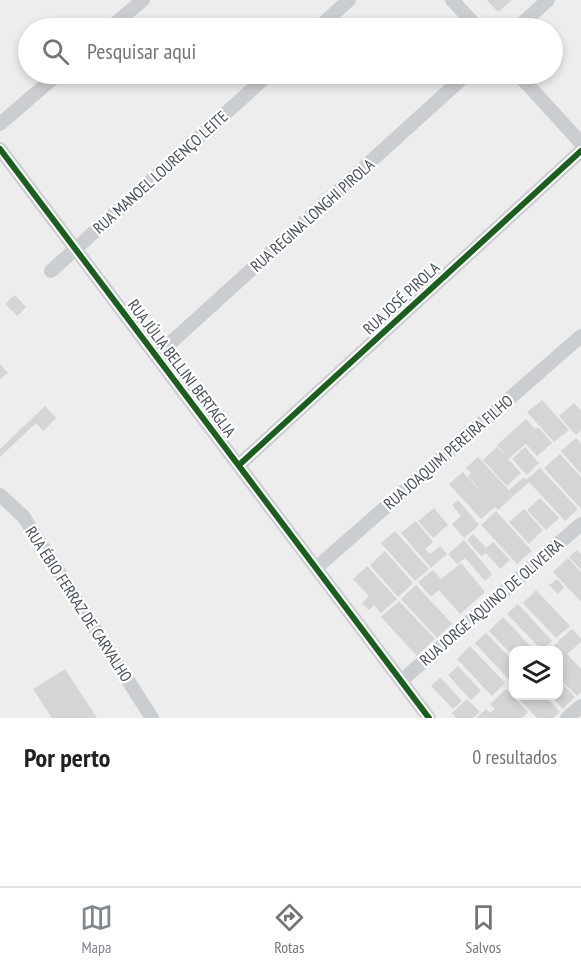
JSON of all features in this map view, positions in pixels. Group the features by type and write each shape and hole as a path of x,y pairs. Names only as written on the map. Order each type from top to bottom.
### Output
{"street":[{"path":"122,18 143,0"},
{"path":"329,18 350,0"},
{"path":"452,0 469,18"},
{"path":"528,18 548,0"},
{"path":"0,124 46,84"},
{"name":"RUA MANOEL LOURENÇO LEITE","path":"51,271 258,84"},
{"name":"RUA REGINA LONGHI PIROLA","path":"156,356 456,84"},
{"path":"527,84 581,143"},
{"name":"RUA JÚLIA BELLINI BERTAGLIA","path":"0,149 429,718"},
{"name":"RUA JOSÉ PIROLA","path":"239,465 581,151"},
{"name":"RUA JOAQUIM PEREIRA FILHO","path":"316,568 581,336"},
{"name":"RUA ÉBIO FERRAZ DE CARVALHO","path":"0,495 23,516 152,718"},
{"name":"RUA JORGE AQUINO DE OLIVEIRA","path":"401,681 581,524"},
{"path":"567,718 581,706"}],"building":[{"path":"487,0 512,0 498,12"},
{"path":"15,295 26,307 17,316 5,304"},
{"path":"0,364 8,373 0,379"},
{"path":"542,400 569,430 554,442 527,412"},
{"path":"574,403 581,411 581,430 576,435 559,416"},
{"path":"45,406 56,418 43,431 36,423 0,457 0,449"},
{"path":"526,419 535,429 538,427 552,443 537,456 526,444 508,459 521,473 507,486 483,460 497,447 507,457 497,445"},
{"path":"576,438 581,443 581,474 561,451"},
{"path":"525,447 539,463 527,475 512,459"},
{"path":"560,454 581,477 581,509 544,468"},
{"path":"478,457 509,490 524,477 526,480 540,468 578,509 565,521 529,482 498,510 495,507 481,519 449,484 463,472 488,499 468,476 471,473 466,468"},
{"path":"540,498 559,518 546,530 527,510"},
{"path":"458,500 479,525 464,538 452,524 461,516 452,505"},
{"path":"434,508 448,525 433,538 418,521"},
{"path":"524,509 543,530 529,544 509,522"},
{"path":"496,511 532,551 517,564 481,525"},
{"path":"416,521 433,542 425,549 430,554 440,546 447,554 431,568 401,533"},
{"path":"395,531 429,569 415,581 381,543"},
{"path":"473,534 486,548 493,542 510,560 500,569 486,553 481,556 467,540"},
{"path":"464,540 492,574 485,581 465,558 457,564 448,554"},
{"path":"577,550 581,555 581,570 569,557"},
{"path":"385,551 413,583 398,597 370,565"},
{"path":"568,558 581,572 581,602 553,572"},
{"path":"461,563 485,592 460,614 439,590 431,597 418,582 433,570 441,579"},
{"path":"367,566 397,599 381,613 374,605 369,610 362,603 369,596 353,579"},
{"path":"557,579 564,587 558,594 549,585"},
{"path":"416,585 452,624 437,638 401,599"},
{"path":"536,590 570,626 556,638 523,603"},
{"path":"399,601 435,639 417,656 381,617"},
{"path":"518,604 552,641 546,646 538,646 507,614"},
{"path":"503,617 530,646 509,646 509,652 489,631"},
{"path":"572,629 581,639 581,642 567,654 581,669 581,692 577,696 563,682 563,649 566,652 557,642"},
{"path":"486,633 509,657 509,680 475,643"},
{"path":"470,646 505,683 492,696 457,659"},
{"path":"458,666 481,691 471,700 448,675"},
{"path":"65,669 97,718 52,718 33,689"},
{"path":"440,677 462,701 453,709 431,686"},
{"path":"563,684 575,697 563,709 555,700 563,700"},
{"path":"506,689 509,692 509,700 517,700 528,712 522,718 476,718 486,709 490,713 495,709 490,704"},
{"path":"467,699 480,712 473,718 456,718 452,713"},
{"path":"520,700 549,700 560,712 553,718 537,718"}],"cycle path":[{"path":"0,149 429,718"},
{"path":"239,465 581,151"}]}
